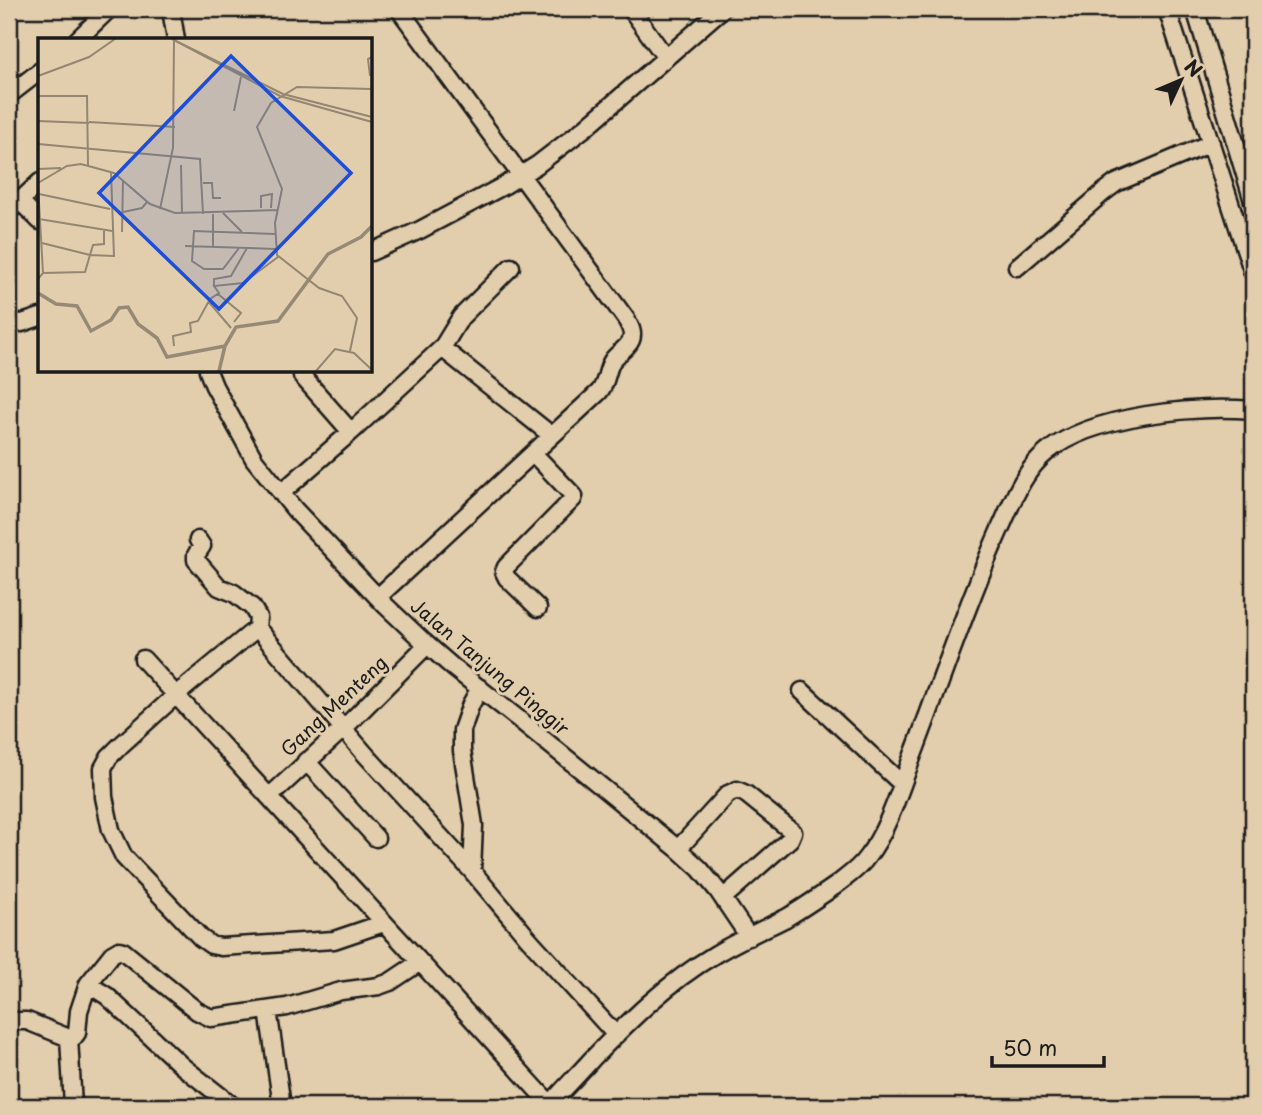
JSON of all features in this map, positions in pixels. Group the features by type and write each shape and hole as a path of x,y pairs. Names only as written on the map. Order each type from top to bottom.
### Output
{"street":[{"path":"79,38 109,9"},
{"path":"171,9 176,38"},
{"path":"378,597 604,386 614,357 626,348 632,338 626,319 399,9"},
{"path":"631,9 666,58"},
{"path":"373,252 401,240 520,176 562,148 722,9"},
{"path":"1167,9 1253,273"},
{"path":"1195,9 1253,201"},
{"path":"9,95 38,73"},
{"path":"1017,267 1116,183 1211,142"},
{"path":"38,184 14,206 38,221"},
{"path":"281,493 442,348 461,317 511,267"},
{"path":"9,322 22,323 38,318"},
{"path":"442,348 551,435"},
{"name":"Jalan Tanjung Pinggir","path":"209,373 254,460 304,520 427,645 700,869 749,937"},
{"path":"302,376 351,432"},
{"path":"143,659 549,1105 616,1035 673,982 715,954 789,916 850,875 868,857 882,832 902,784 983,566 1015,496 1034,465 1045,453 1058,443 1089,429 1136,416 1224,409 1253,410"},
{"path":"533,453 574,496 504,572 538,608"},
{"path":"198,540 202,546 196,560 219,587 234,593 252,607 258,617 257,628 176,695 109,757 103,768 104,797 111,830 124,857 201,938 211,945 239,947 334,940 384,923"},
{"path":"257,628 616,1035"},
{"name":"Gang Menteng","path":"269,797 344,728 427,645"},
{"path":"472,871 474,825 461,751 462,730 480,688"},
{"path":"802,691 902,784"},
{"path":"306,761 376,838"},
{"path":"678,849 727,794 737,790 746,794 793,832 790,839 723,898"},
{"path":"9,1021 27,1021 69,1038 74,1037 88,984 112,954 119,950 204,1016 211,1018 287,1007 341,990 379,986 390,982 420,962"},
{"path":"88,984 107,996 181,1066 233,1106"},
{"path":"268,1010 282,1106"},
{"path":"69,1038 73,1106"}]}
